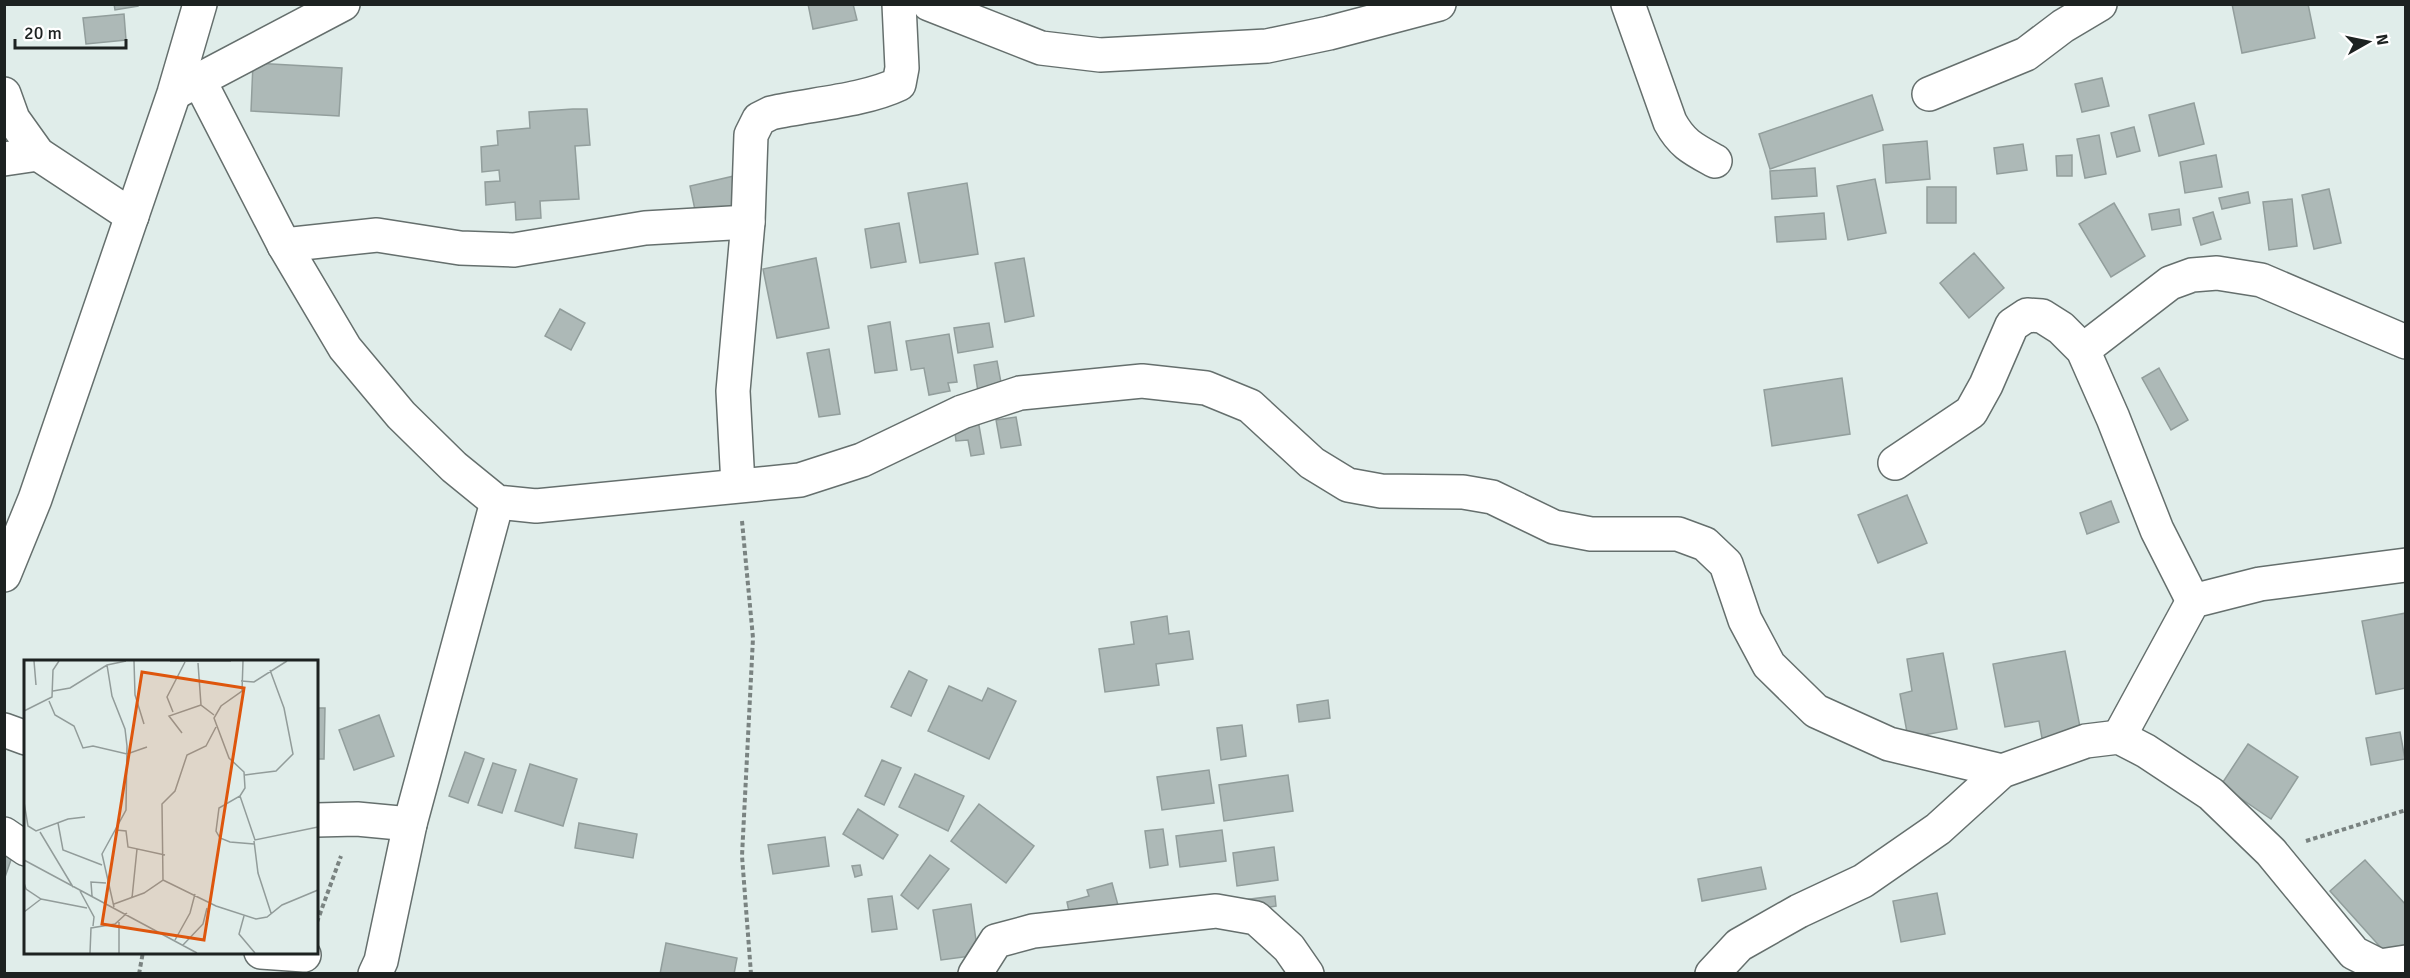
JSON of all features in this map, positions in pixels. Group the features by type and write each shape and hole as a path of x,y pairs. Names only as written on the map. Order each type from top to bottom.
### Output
{"street":[{"path":"4,575 35,499 132,216 187,86 200,4"},
{"path":"187,86 343,4"},
{"path":"738,485 733,391 748,222 751,135 759,119 771,113 855,97 889,89 899,84 902,68 899,4"},
{"path":"929,4 1041,48 1100,55 1267,46 1329,33 1438,4"},
{"path":"1628,4 1670,122 1677,135 1688,146 1715,161"},
{"path":"1929,94 2026,54 2100,4"},
{"path":"187,86 345,348 401,415 454,467 497,502 536,506 800,480 862,460 962,412 1020,393 1142,381 1206,388 1250,406 1312,463 1348,485 1381,491 1463,492 1492,497 1554,527 1591,534 1678,534 1705,544 1726,564 1745,620 1769,665 1816,711 1889,744 2002,771"},
{"path":"4,94 13,119 38,153 132,216"},
{"path":"4,159 38,153"},
{"path":"284,245 377,236 460,249 514,250 645,228 748,222"},
{"path":"2082,350 2170,283 2192,275 2217,273 2261,280 2406,342"},
{"path":"1895,463 1971,412 1986,386 2012,325 2027,315 2042,316 2061,328 2082,350 2113,418 2157,530 2193,601"},
{"path":"375,974 381,961 410,824 497,502"},
{"path":"2119,737 2193,601 2260,584 2406,565"},
{"path":"4,730 24,737"},
{"path":"1712,974 1739,945 1799,911 1863,881 1938,829 2002,771 2086,741 2119,737 2146,750 2211,794 2271,852 2354,954 2380,966 2406,962"},
{"path":"318,820 357,819 410,824"},
{"path":"4,834 24,848"},
{"path":"975,974 996,941 1033,931 1216,911 1256,918 1289,948 1307,974"},
{"path":"290,954 304,955"}],"path":[{"path":"738,485 753,638 742,856 751,974"},
{"path":"2271,852 2406,810"},
{"path":"318,918 357,819"},
{"path":"139,974 143,954"}],"building":[{"path":"114,4 138,4 138,6 115,10"},
{"path":"808,4 853,4 857,20 813,29"},
{"path":"2232,4 2308,4 2315,38 2242,53"},
{"path":"124,14 126,40 86,44 83,18"},
{"path":"253,63 342,68 339,116 251,111"},
{"path":"2102,78 2109,106 2082,112 2075,84"},
{"path":"1872,95 1883,130 1770,169 1759,134"},
{"path":"2194,103 2204,144 2159,156 2149,115"},
{"path":"587,109 590,145 575,146 579,199 540,201 541,218 516,220 515,202 486,205 485,182 500,181 499,170 482,172 481,147 498,145 497,131 530,128 529,112"},
{"path":"2134,127 2140,151 2117,157 2111,133"},
{"path":"2099,135 2106,174 2085,178 2077,139"},
{"path":"1927,141 1930,179 1886,183 1883,145"},
{"path":"2023,144 2027,170 1997,174 1994,148"},
{"path":"2072,155 2072,176 2057,176 2056,156"},
{"path":"2216,155 2222,187 2185,193 2180,162"},
{"path":"1815,168 1817,196 1772,199 1770,171"},
{"path":"734,176 742,214 698,224 690,186"},
{"path":"1875,179 1886,233 1848,240 1837,186"},
{"path":"967,183 978,254 920,263 908,193"},
{"path":"1927,187 1956,187 1956,223 1927,223"},
{"path":"2329,189 2341,243 2314,249 2302,195"},
{"path":"2248,192 2250,203 2222,209 2219,198"},
{"path":"2292,199 2297,246 2269,250 2263,202"},
{"path":"2114,203 2145,256 2111,277 2079,224"},
{"path":"2179,209 2181,225 2152,230 2149,214"},
{"path":"2213,212 2221,239 2201,245 2193,218"},
{"path":"1824,213 1826,239 1777,242 1775,217"},
{"path":"899,223 906,262 871,268 865,229"},
{"path":"1974,253 2004,288 1969,318 1940,283"},
{"path":"816,258 829,328 777,338 763,269"},
{"path":"1024,258 1034,316 1005,322 995,263"},
{"path":"560,309 585,323 571,350 545,336"},
{"path":"890,322 897,370 875,373 868,326"},
{"path":"989,323 993,347 958,353 954,328"},
{"path":"949,334 957,382 948,383 950,391 929,395 924,368 911,370 906,341"},
{"path":"829,349 840,414 819,417 807,353"},
{"path":"997,361 1002,388 978,392 974,365"},
{"path":"2159,368 2188,420 2171,430 2142,378"},
{"path":"1842,378 1850,434 1772,446 1764,390"},
{"path":"1016,417 1021,445 1001,448 996,420"},
{"path":"978,420 984,454 971,456 968,440 956,441 954,424"},
{"path":"1907,495 1927,543 1878,563 1858,515"},
{"path":"2111,501 2119,522 2087,534 2080,513"},
{"path":"2406,613 2406,688 2376,694 2362,621"},
{"path":"1167,616 1169,634 1189,631 1193,659 1156,664 1159,685 1105,692 1099,649 1134,644 1131,622"},
{"path":"2065,651 2082,737 2043,744 2039,721 2005,727 1993,664"},
{"path":"1943,653 1957,729 1908,738 1900,694 1912,691 1907,659"},
{"path":"909,671 927,680 911,716 891,707"},
{"path":"949,686 982,701 988,688 1016,701 989,759 928,731"},
{"path":"1328,700 1330,718 1299,722 1297,705"},
{"path":"318,708 325,708 324,759 318,759"},
{"path":"379,715 394,756 354,770 339,730"},
{"path":"1242,725 1246,756 1221,760 1217,728"},
{"path":"2400,732 2405,759 2371,765 2366,738"},
{"path":"2248,744 2298,777 2271,819 2221,785"},
{"path":"465,752 484,759 468,803 449,796"},
{"path":"882,760 901,768 884,805 865,796"},
{"path":"493,763 516,770 502,813 478,805"},
{"path":"530,764 577,779 563,826 515,811"},
{"path":"1209,770 1214,803 1162,810 1157,777"},
{"path":"915,774 964,796 948,831 899,807"},
{"path":"1288,775 1293,811 1224,821 1219,785"},
{"path":"979,804 1034,846 1006,883 951,841"},
{"path":"858,809 898,835 883,859 843,834"},
{"path":"579,823 637,834 633,858 575,848"},
{"path":"1163,829 1168,865 1150,868 1145,831"},
{"path":"1222,830 1226,861 1180,867 1176,836"},
{"path":"825,837 829,866 773,874 768,845"},
{"path":"1274,847 1278,880 1237,886 1233,853"},
{"path":"4,852 13,854 4,880"},
{"path":"930,855 949,869 918,909 901,895"},
{"path":"2365,860 2406,905 2406,948 2392,960 2330,891"},
{"path":"860,865 862,875 855,877 852,866"},
{"path":"1761,867 1766,889 1702,901 1698,879"},
{"path":"1112,883 1119,909 1071,921 1067,902 1089,896 1087,890"},
{"path":"1937,893 1945,934 1901,942 1893,901"},
{"path":"892,896 897,929 872,932 868,899"},
{"path":"1275,896 1276,906 1245,911 1243,900"},
{"path":"971,904 978,955 941,960 933,910"},
{"path":"666,943 737,958 734,974 660,974"}]}
